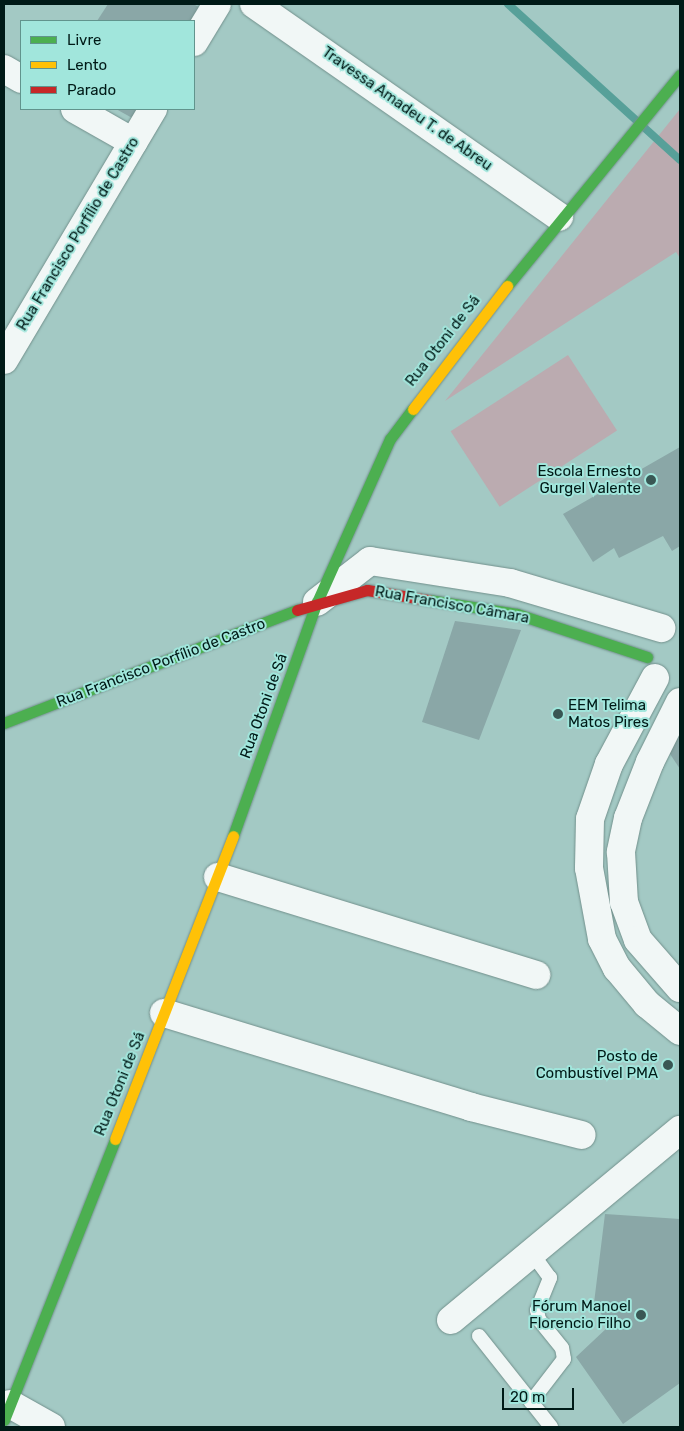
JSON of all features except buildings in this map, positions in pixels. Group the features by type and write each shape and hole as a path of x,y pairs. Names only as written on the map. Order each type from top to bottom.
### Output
{"street":[{"path":"195,40 217,4"},
{"name":"Travessa Amadeu T. de Abreu","path":"254,4 559,217"},
{"path":"4,69 20,77"},
{"name":"Rua Otoni de Sá","path":"7,1412 218,878 317,602 390,439 559,217 680,75"},
{"path":"77,110 133,142"},
{"name":"Rua Francisco Porfílio de Castro","path":"4,360 152,110"},
{"name":"Rua Francisco Câmara","path":"317,602 370,561 510,583 671,624"},
{"name":"Rua Francisco Câmara","path":"317,602 367,590 484,608 651,668"},
{"name":"Rua Francisco Porfílio de Castro","path":"4,723 317,602"},
{"path":"671,624 653,636 651,668 609,764 590,819 588,868 602,939 617,968 647,1004 680,1031"},
{"path":"651,668 680,692"},
{"path":"680,702 650,762 628,818 621,852 624,902 638,940 680,988"},
{"path":"218,878 536,975"},
{"path":"164,1013 471,1107 582,1135"},
{"path":"451,1320 680,1130"},
{"path":"7,1412 51,1427"}],"lane":[{"path":"531,1402 560,1370 564,1359 562,1348 539,1320 537,1310 550,1278 532,1253"},
{"path":"479,1336 551,1427"}],"shaded area":[{"path":"680,109 680,258 676,252 445,401"},
{"path":"568,355 617,430 500,507 451,431"}],"waterway":[{"path":"508,4 680,160"}],"traffic: fast":[{"path":"507,286 680,75"},
{"path":"233,836 317,602 390,439 413,409"},
{"path":"429,600 517,614 647,657"},
{"path":"4,723 297,610"},
{"path":"4,1420 115,1139"}],"traffic: slow":[{"path":"413,409 507,286"},
{"path":"115,1139 233,836"}],"traffic: jam":[{"path":"297,610 367,590 429,600"}],"place":[{"name":"Escola Ernesto Gurgel Valente","path":"651,480"},
{"name":"EEM Telima Matos Pires","path":"558,714"},
{"name":"Posto de Combustível PMA","path":"668,1065"},
{"name":"Fórum Manoel Florencio Filho","path":"641,1315"}]}
